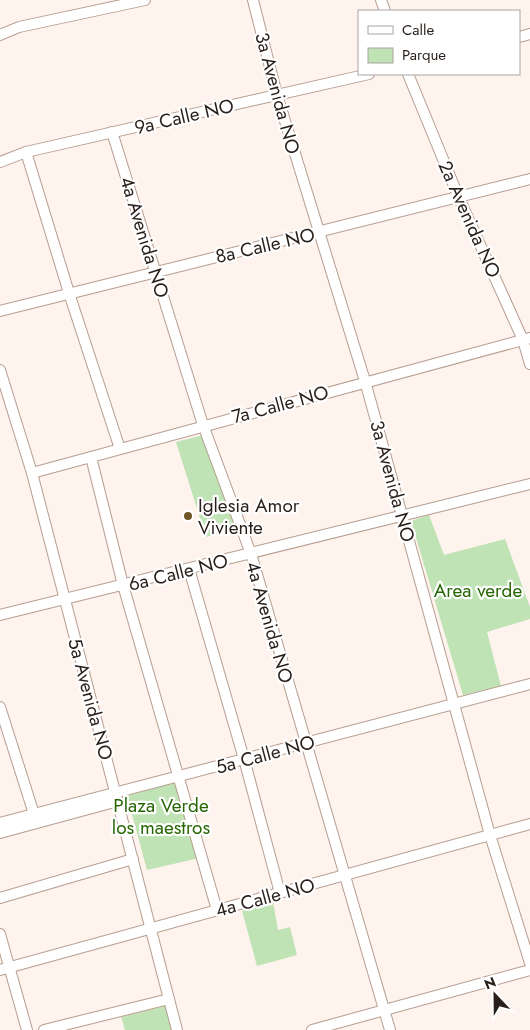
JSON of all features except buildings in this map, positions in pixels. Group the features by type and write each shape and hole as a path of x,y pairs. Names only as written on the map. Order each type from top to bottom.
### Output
{"street":[{"path":"0,35 19,27 145,0"},
{"name":"3a Avenida NO","path":"254,0 277,95 318,233 366,381 490,835 530,963"},
{"name":"9a Calle NO","path":"0,162 26,152 365,75"},
{"name":"2a Avenida NO","path":"408,75 459,198 527,339 530,364"},
{"name":"4a Avenida NO","path":"112,132 203,425 251,554 390,1030"},
{"path":"26,152 69,293 120,449"},
{"name":"8a Calle NO","path":"0,311 530,179"},
{"name":"7a Calle NO","path":"32,473 203,425 527,339"},
{"name":"5a Avenida NO","path":"0,370 32,473 177,1030"},
{"path":"91,457 123,585 218,910"},
{"name":"6a Calle NO","path":"0,615 530,484"},
{"path":"189,569 244,759 280,893"},
{"name":"5a Calle NO","path":"0,833 179,776 530,684"},
{"path":"0,707 34,814"},
{"name":"5a Calle NO","path":"0,823 117,797"},
{"name":"4a Calle NO","path":"4,968 530,824"},
{"path":"0,898 133,859"},
{"path":"0,934 4,968 27,1030"},
{"path":"312,1030 530,970"},
{"path":"44,1030 169,999"}],"green space":[{"path":"207,434 240,528 206,537 176,442"},
{"name":"Area verde","path":"429,515 444,555 505,539 530,607 530,619 487,632 501,686 463,695 411,521"},
{"name":"Plaza Verde los maestros","path":"180,781 199,858 147,870 127,796"},
{"path":"273,902 278,930 290,927 297,955 257,966 242,911"},
{"path":"170,1005 177,1030 125,1030 121,1017"}],"place":[{"name":"Iglesia Amor Viviente","path":"188,516"}]}
